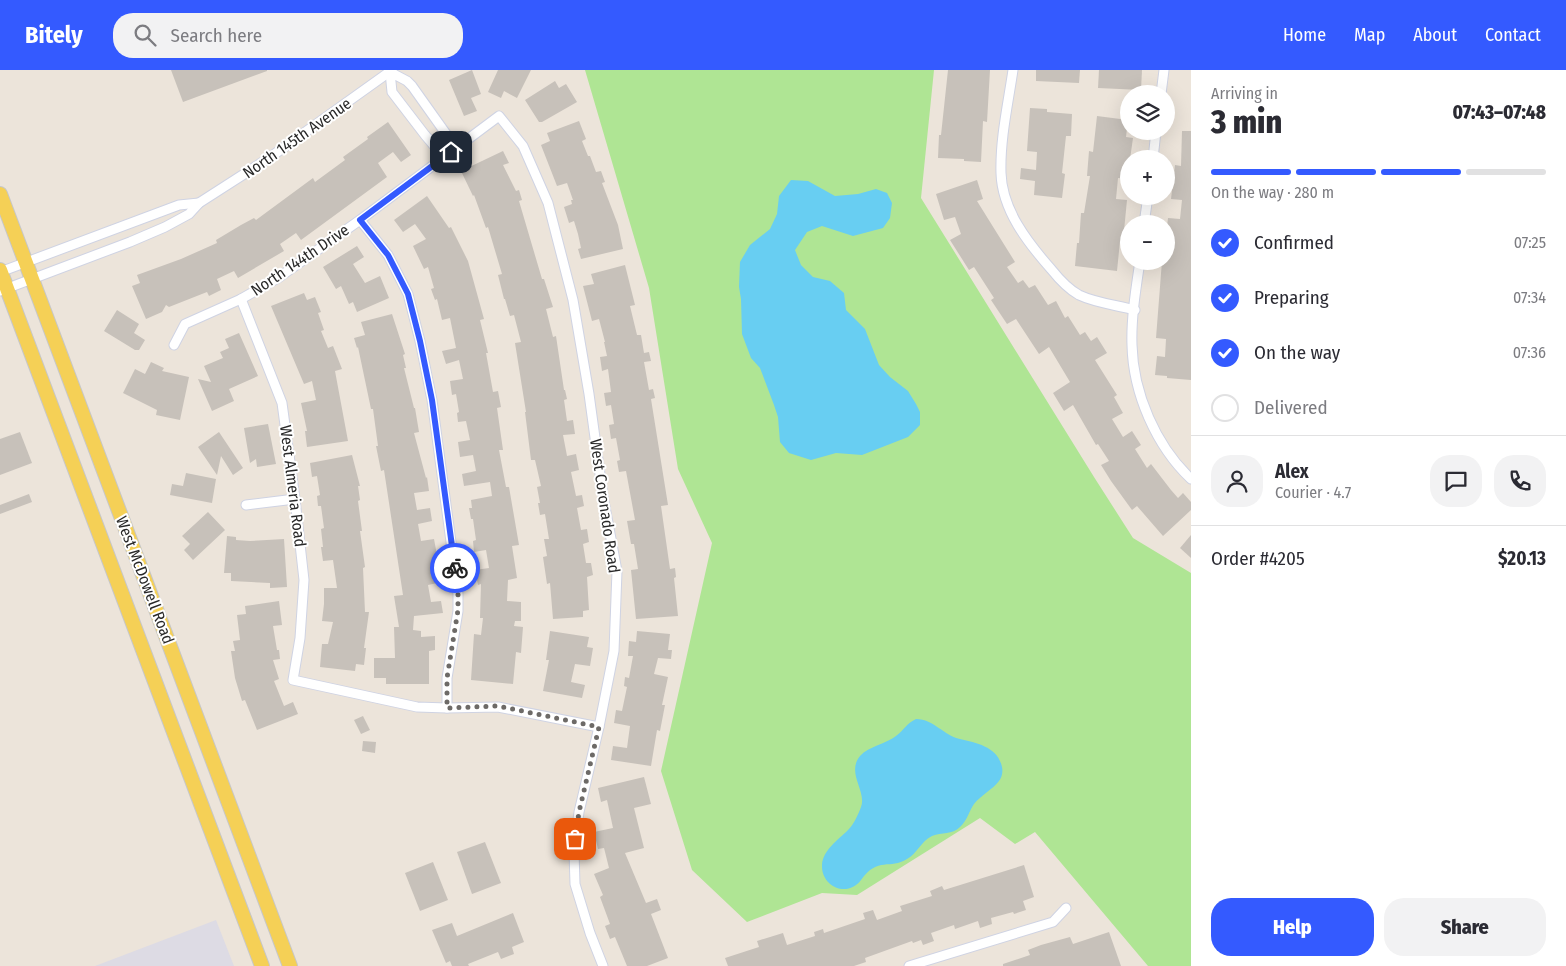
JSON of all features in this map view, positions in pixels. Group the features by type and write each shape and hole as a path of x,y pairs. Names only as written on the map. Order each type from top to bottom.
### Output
{"main road":[{"name":"West McDowell Road","path":"0,194 285,965"},
{"name":"West McDowell Road","path":"0,271 3,289 262,966"}],"street":[{"path":"1013,70 1002,150 1001,174 1007,200 1016,221 1035,251 1061,281 1078,294 1096,301 1135,310"},
{"path":"1162,85 1164,70"},
{"path":"391,71 412,86 448,138 451,152 436,148 392,92 391,71"},
{"name":"North 145th Avenue","path":"3,289 165,227 189,214 199,203 269,158 391,71"},
{"name":"North 144th Drive","path":"174,344 185,324 241,300 278,278 360,220 499,116"},
{"name":"West Coronado Road","path":"499,116 523,146 548,203 572,300 589,394 603,496 617,571 614,651 579,812 574,852 575,884 590,933 603,966"},
{"name":"North 145th Avenue","path":"0,271 179,205 199,203"},
{"path":"360,220 388,255 408,294 432,400 458,594 458,610 447,678 447,708 498,706 599,727"},
{"path":"1139,270 1132,345 1136,377 1145,406 1159,438 1180,468 1191,479"},
{"name":"West Almeria Road","path":"241,300 282,403 296,499 304,580 300,638 293,680 417,707 447,708"},
{"path":"246,504 296,499"},
{"path":"909,966 1053,922 1066,908"}],"shaded area":[{"path":"216,920 234,966 95,966"}],"green space":[{"path":"585,70 934,70 921,198 1133,538 1191,573 1191,966 1148,966 1035,832 1015,844 980,818 857,895 822,893 747,922 692,870 661,771 712,543 678,469 649,288"}],"water":[{"path":"791,180 808,181 835,196 858,194 876,189 887,193 892,203 890,218 883,228 853,236 822,226 807,232 795,250 801,265 813,277 830,281 844,293 846,310 865,329 879,365 890,377 908,391 920,412 920,425 908,437 862,455 836,453 811,460 789,453 780,442 778,417 774,405 760,368 751,358 742,334 739,287 740,262 750,245 770,229 777,214 779,196"},
{"path":"916,719 928,722 949,735 980,744 991,750 1000,760 1001,778 974,804 957,830 928,838 910,857 895,864 873,868 856,885 843,889 836,888 826,879 822,865 828,850 850,828 861,807 862,801 855,769 856,762 864,753 892,739 910,722"}],"building":[{"path":"171,70 267,70 267,71 183,102"},
{"path":"472,70 481,94 471,98 477,111 464,116 449,80"},
{"path":"498,70 531,70 517,98 504,91 501,98 488,92"},
{"path":"948,70 990,70 987,122 983,121 981,162 938,158 939,135 941,135"},
{"path":"1036,70 1080,70 1079,83 1036,81"},
{"path":"1099,70 1142,70 1141,85 1120,85 1120,89 1098,88"},
{"path":"555,81 559,88 566,84 577,102 539,122 525,100"},
{"path":"1030,108 1047,109 1047,112 1072,114 1071,136 1066,136 1062,173 1065,174 1062,198 1034,195 1035,181 1020,179 1021,168 1036,170 1037,152 1027,151"},
{"path":"1097,116 1120,119 1120,140 1133,140 1131,150 1120,150 1120,178 1118,178 1116,199 1120,199 1120,205 1127,205 1126,215 1120,215 1117,271 1075,266 1081,213 1084,213 1090,176 1087,176 1089,151 1093,152"},
{"path":"579,121 586,139 582,141 588,156 590,156 596,172 601,171 605,182 602,183 618,225 623,249 581,259 578,249 581,248 574,221 569,223 564,207 572,204 571,200 573,200 567,183 557,186 541,145 550,141 547,133"},
{"path":"388,122 411,155 401,162 393,152 378,163 387,177 301,240 296,233 280,244 284,251 238,278 234,271 217,279 221,290 209,296 207,292 169,307 166,305 162,312 146,319 132,286 140,283 137,275 217,243 216,240 241,225 254,218 256,220 313,178 315,182 345,160 343,157"},
{"path":"1182,131 1191,131 1191,380 1155,375 1157,356 1165,357 1166,339 1156,338 1161,270 1175,270 1175,219 1180,219 1182,200 1175,199 1175,165 1181,166"},
{"path":"503,151 509,163 503,165 516,191 519,190 522,200 519,201 542,279 544,279 553,307 546,309 553,337 556,336 567,399 564,400 567,421 573,420 575,434 563,435 567,456 576,454 579,470 571,472 576,496 582,495 584,506 577,508 581,530 587,529 589,542 583,544 586,563 591,563 593,575 587,577 589,610 583,611 583,617 553,619 550,583 547,584 543,557 547,556 544,539 549,539 545,514 540,515 537,487 541,486 535,460 531,460 526,412 515,343 521,342 514,315 510,316 504,299 498,275 502,274 488,227 486,228 474,195 461,171"},
{"path":"977,180 983,199 977,201 1015,262 1007,267 1018,283 1023,280 1029,288 1035,285 1048,305 1056,301 1065,318 1068,316 1080,335 1085,332 1091,341 1097,337 1107,353 1095,360 1117,395 1114,397 1123,413 1112,419 1123,437 1132,431 1141,445 1135,449 1147,468 1151,464 1178,498 1183,493 1191,502 1191,510 1163,536 1137,506 1132,510 1101,465 1109,461 1098,444 1096,445 1073,405 1064,411 1053,393 1070,382 1049,347 1039,354 1016,319 1007,324 991,300 994,298 974,267 969,270 950,240 961,234 955,217 944,220 936,194"},
{"path":"427,196 449,228 451,227 468,261 484,319 480,320 488,353 486,353 493,392 498,391 501,407 497,408 503,450 499,450 506,487 509,487 519,545 512,546 517,578 508,580 507,601 521,602 521,621 515,621 514,626 523,627 521,653 516,652 513,684 471,680 474,634 481,635 483,618 480,618 481,584 478,585 475,570 489,568 486,550 474,552 473,541 476,540 473,519 471,519 469,508 472,508 471,500 492,496 490,482 464,486 462,474 476,471 473,455 460,457 458,442 470,440 466,421 458,422 457,413 459,412 456,394 452,395 450,381 463,379 459,360 446,364 442,351 456,348 450,318 442,320 437,299 435,300 431,289 434,288 428,267 424,269 413,246 426,239 415,224 403,232 394,220"},
{"path":"357,246 364,257 353,264 365,283 380,276 389,298 357,312 353,302 349,304 341,286 336,289 323,267"},
{"path":"625,265 635,305 630,306 637,335 641,335 644,353 649,352 651,361 644,362 649,390 653,389 655,398 651,399 668,505 661,506 670,569 675,568 676,577 674,578 678,616 636,619 631,570 638,569 634,544 631,544 627,521 635,520 626,471 619,472 617,461 620,460 616,438 611,439 609,425 614,424 611,405 606,406 604,393 611,392 608,369 602,371 600,357 607,356 605,342 599,319 592,321 583,286 594,284 591,274"},
{"path":"304,293 307,300 315,297 321,312 318,313 324,330 321,331 328,348 333,346 342,369 335,371 348,441 307,447 305,431 307,431 301,403 316,400 312,381 304,384 271,306"},
{"path":"117,310 139,324 134,333 145,340 139,350 135,350 104,331"},
{"path":"392,314 405,354 403,355 406,368 404,368 415,408 419,432 414,433 427,477 429,491 414,493 417,510 430,508 432,521 418,524 421,541 434,539 442,582 428,585 431,602 441,601 443,613 414,616 413,630 421,631 421,637 435,636 435,650 429,651 429,684 386,684 386,678 374,678 374,658 395,658 394,627 399,627 394,596 403,595 384,470 381,471 376,446 378,446 373,409 371,409 358,347 354,338 365,335 361,322"},
{"path":"239,333 258,376 229,389 234,401 212,411 198,379 211,382 204,366 223,358 220,352 229,348 225,339"},
{"path":"151,362 164,368 162,371 189,377 180,420 156,415 157,410 123,393 135,369 145,374"},
{"path":"268,424 276,464 257,467 256,459 250,463 244,428"},
{"path":"20,432 32,463 0,475 0,439"},
{"path":"219,432 243,468 233,475 221,456 217,475 198,447"},
{"path":"352,455 360,486 358,486 360,500 358,501 365,567 363,568 365,612 369,612 364,648 366,648 364,665 356,664 355,671 320,667 322,644 328,644 333,622 322,621 324,588 337,588 333,560 323,561 321,529 324,528 321,506 318,506 317,496 320,495 317,476 312,477 310,463"},
{"path":"186,473 216,479 212,503 170,495 172,484 183,486"},
{"path":"29,494 32,502 0,514 0,505"},
{"path":"208,512 225,530 193,560 184,550 190,544 182,536"},
{"path":"1191,535 1191,558 1180,548"},
{"path":"227,536 236,537 236,540 250,541 284,539 287,587 270,588 270,583 231,581 231,573 224,573"},
{"path":"279,601 282,625 273,626 280,659 273,660 279,679 274,681 284,706 293,702 298,714 257,730 245,700 242,701 235,678 231,651 235,651 233,641 240,640 237,615 246,614 245,606"},
{"path":"550,631 589,637 587,647 593,648 590,666 575,664 571,682 585,685 582,698 543,691 549,660 546,660"},
{"path":"637,631 670,634 668,650 672,650 671,659 658,658 654,674 668,677 662,705 665,705 660,731 657,730 651,766 611,760 613,746 627,748 630,726 614,723 616,710 622,711 627,687 624,686 625,677 629,678 633,656 628,656 629,641 636,642"},
{"path":"363,716 370,730 361,734 354,720"},
{"path":"363,741 376,742 375,753 362,751"},
{"path":"644,777 651,804 634,808 644,848 625,853 646,903 657,899 661,910 651,914 668,958 647,966 627,966 615,937 610,939 605,926 610,924 600,897 603,895 594,874 609,868 604,848 598,849 594,832 613,828 607,800 601,802 598,788"},
{"path":"485,842 501,883 472,894 457,852"},
{"path":"433,862 448,900 420,911 405,873"},
{"path":"1024,865 1034,897 1023,901 1026,910 991,918 992,924 980,928 978,921 955,929 954,925 931,933 934,941 923,945 921,940 913,943 912,941 865,958 866,962 854,966 728,966 725,958 759,947 757,941 783,933 787,945 815,936 814,932 823,929 824,933 865,919 863,913 873,910 877,920 902,911 900,906 932,896 930,891 942,886 944,890"},
{"path":"513,913 524,942 512,947 514,954 501,959 498,952 468,964 469,966 452,966 450,961 446,963 432,930 452,923 457,936"},
{"path":"1109,932 1121,966 1003,966 1003,964 1030,955 1028,950 1041,945 1070,937 1073,944"}],"way so far":[{"path":"455,568 458,610 447,678 447,708 498,706 599,727 579,812 575,839"}],"route":[{"path":"451,152 360,220 388,255 408,294 432,400 455,568"}]}
